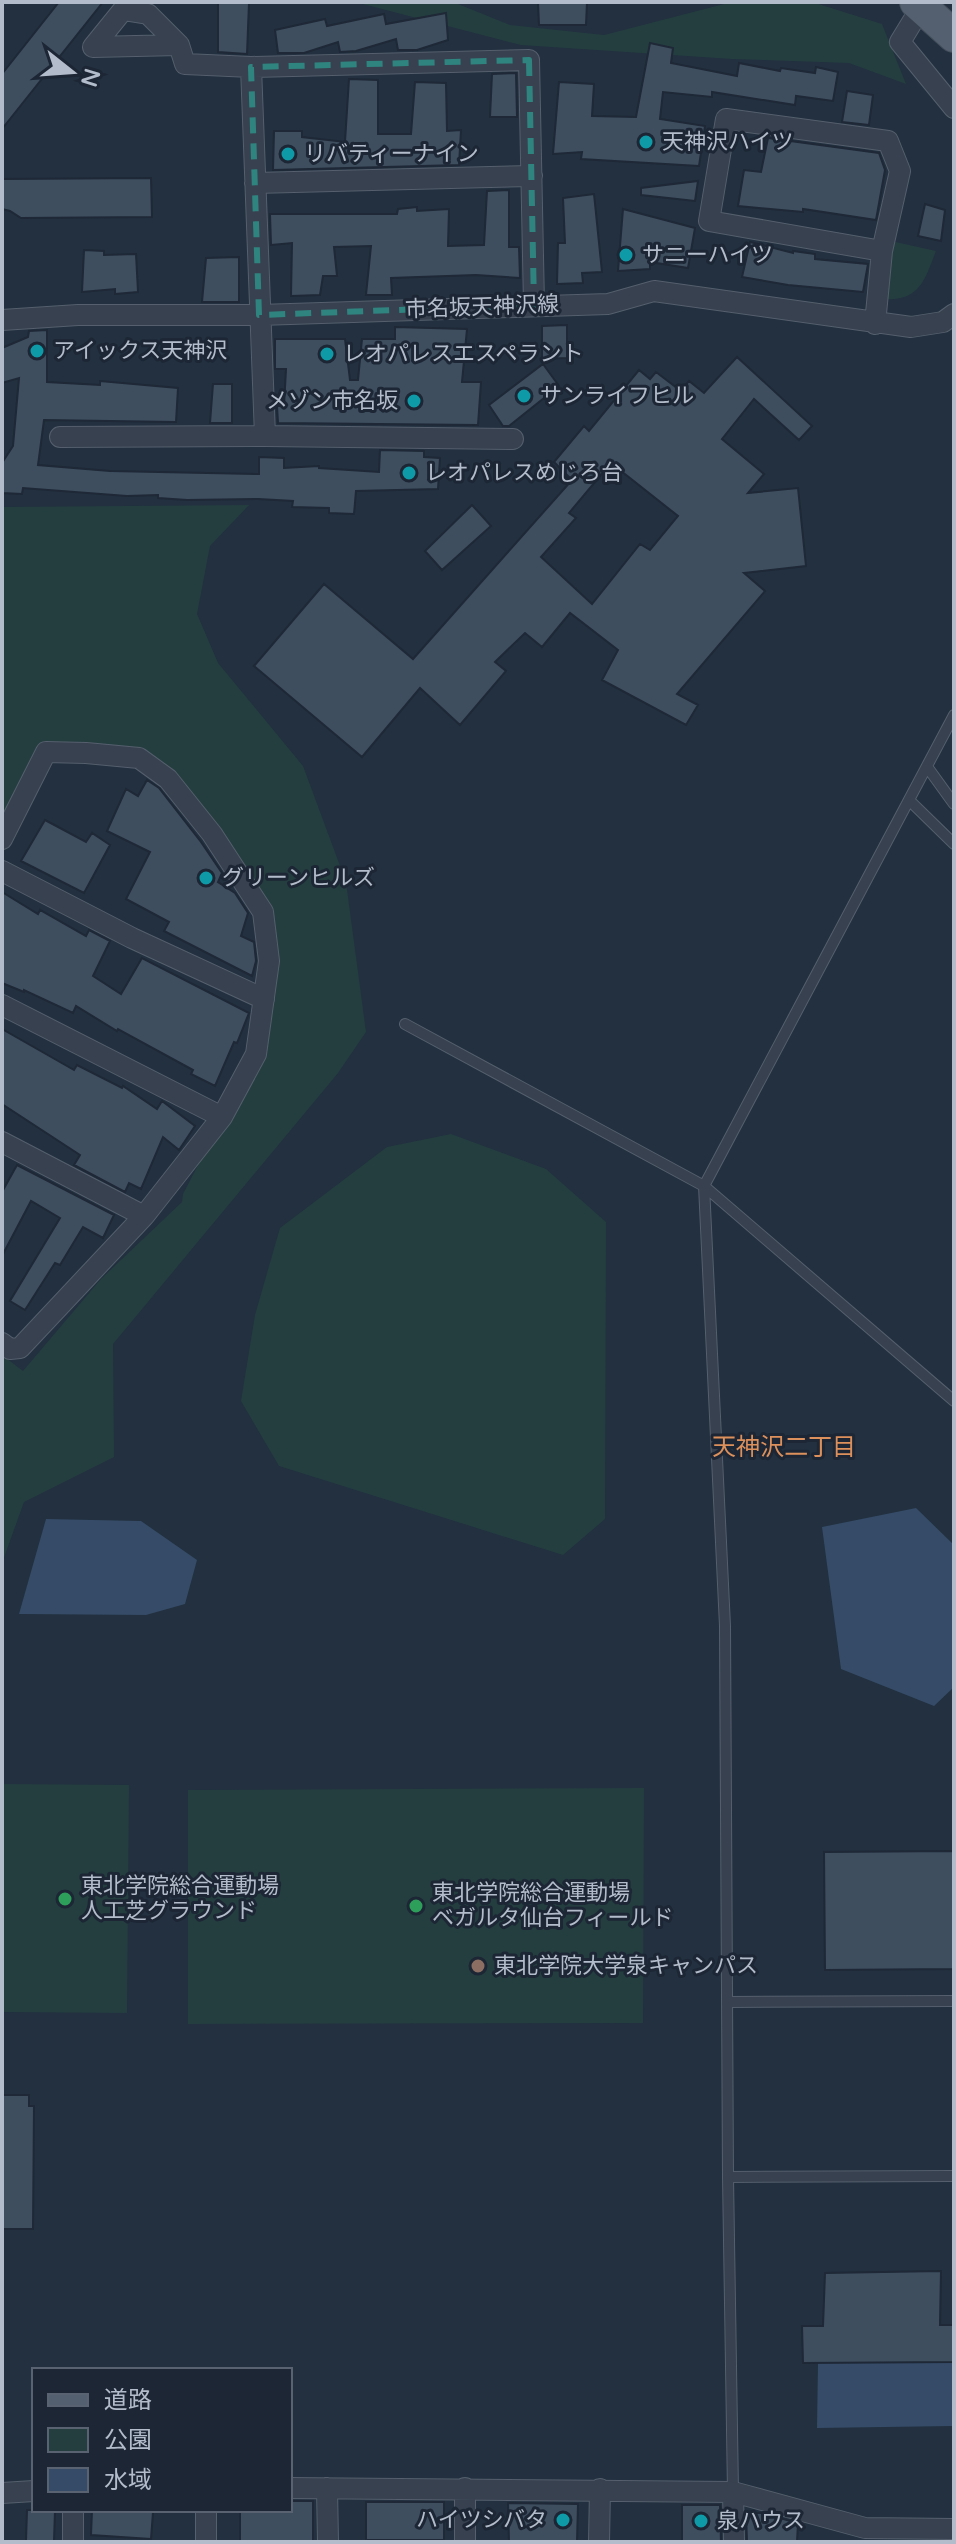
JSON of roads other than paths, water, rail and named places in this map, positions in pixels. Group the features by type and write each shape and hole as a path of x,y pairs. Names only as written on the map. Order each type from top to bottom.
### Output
{"main road":[{"path":"919,4 954,36"}],"street":[{"path":"919,4 900,42 954,108"},
{"path":"179,45 185,64 251,67 529,60 534,305"},
{"path":"251,67 265,436"},
{"path":"875,324 882,251 900,171 888,141 726,119 709,221 882,251"},
{"path":"255,183 532,176"},
{"name":"市名坂天神沢線","path":"2,320 78,315 259,315 608,304 654,291 911,327 943,322 954,314"},
{"path":"60,437 513,439"},
{"path":"2,839 46,752 139,758 168,779 212,834 263,912 269,961 256,1054 222,1117 144,1216 20,1348 10,1349 2,1343"},
{"path":"2,871 132,938 264,999"},
{"path":"2,1005 222,1117"},
{"path":"2,1142 144,1216"},
{"path":"292,2488 733,2492 866,2535 954,2529"},
{"path":"327,2488 328,2542"},
{"path":"465,2488 465,2542"},
{"path":"599,2542 600,2489"},
{"path":"2,2493 32,2491"},
{"path":"733,2492 734,2542"},
{"path":"73,2512 73,2542"},
{"path":"206,2512 206,2542"}],"lane":[{"path":"733,2492 725,1626 704,1186 954,715"},
{"path":"928,768 954,804"},
{"path":"910,801 954,844"},
{"path":"405,1024 704,1186 954,1401"},
{"path":"728,2002 954,2001"},
{"path":"728,2177 954,2176"}],"water":[{"path":"916,1508 954,1545 954,1687 934,1706 841,1669 822,1527"},
{"path":"46,1519 141,1521 197,1560 185,1604 146,1615 19,1614"},
{"path":"954,2362 954,2426 817,2428 818,2363"}],"place":[{"name":"天神沢ハイツ","path":"646,142"},
{"name":"リバティーナイン","path":"288,154"},
{"name":"サニーハイツ","path":"626,255"},
{"name":"アイックス天神沢","path":"37,351"},
{"name":"レオパレスエスペラント","path":"327,354"},
{"name":"サンライフヒル","path":"524,396"},
{"name":"メゾン市名坂","path":"414,401"},
{"name":"レオパレスめじろ台","path":"409,473"},
{"name":"グリーンヒルズ","path":"206,878"},
{"name":"東北学院総合運動場 人工芝グラウンド","path":"65,1899"},
{"name":"東北学院総合運動場 ベガルタ仙台フィールド","path":"416,1906"},
{"name":"東北学院大学泉キャンパス","path":"478,1966"},
{"name":"ハイツシバタ","path":"563,2520"},
{"name":"泉ハウス","path":"701,2521"}],"district":[{"name":"天神沢二丁目","path":"784,1447"}]}
